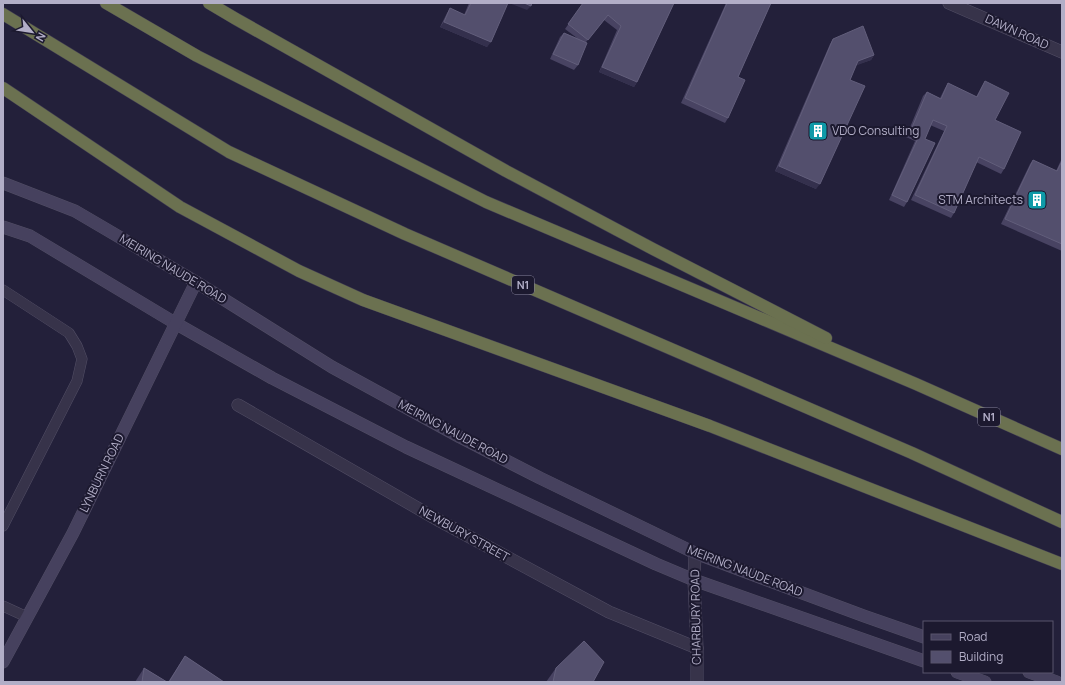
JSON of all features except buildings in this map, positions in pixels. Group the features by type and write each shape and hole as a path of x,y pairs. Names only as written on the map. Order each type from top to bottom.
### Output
{"highway":[{"name":"N1","path":"106,3 197,56 486,202 916,384 1062,449"},
{"path":"209,3 506,171 653,249 916,384"},
{"name":"N1","path":"3,14 229,152 405,234 905,450 1062,522"},
{"path":"3,88 180,207 299,271 363,300 710,426 1062,564"}],"street":[{"name":"DAWN ROAD","path":"949,3 1062,52"},
{"name":"MEIRING NAUDE ROAD","path":"3,184 75,211 196,282 332,367 460,437 540,478 695,553 923,637"},
{"name":"MEIRING NAUDE ROAD","path":"3,227 30,236 175,323 272,378 406,447 656,564 694,580 923,660"},
{"name":"LYNBURN ROAD","path":"3,662 72,533 196,282"},
{"name":"NEWBURY STREET","path":"238,405 440,521 609,612 697,648"},
{"name":"CHARBURY ROAD","path":"695,553 694,580 697,682"},
{"path":"960,673 985,682"},
{"path":"1032,673 1057,682"}],"lane":[{"path":"3,290 69,333 77,346 82,359 77,381 3,526"},
{"path":"3,606 27,617"}],"place":[{"name":"VDO Consulting","path":"818,131"},
{"name":"STM Architects","path":"1037,200"}]}
